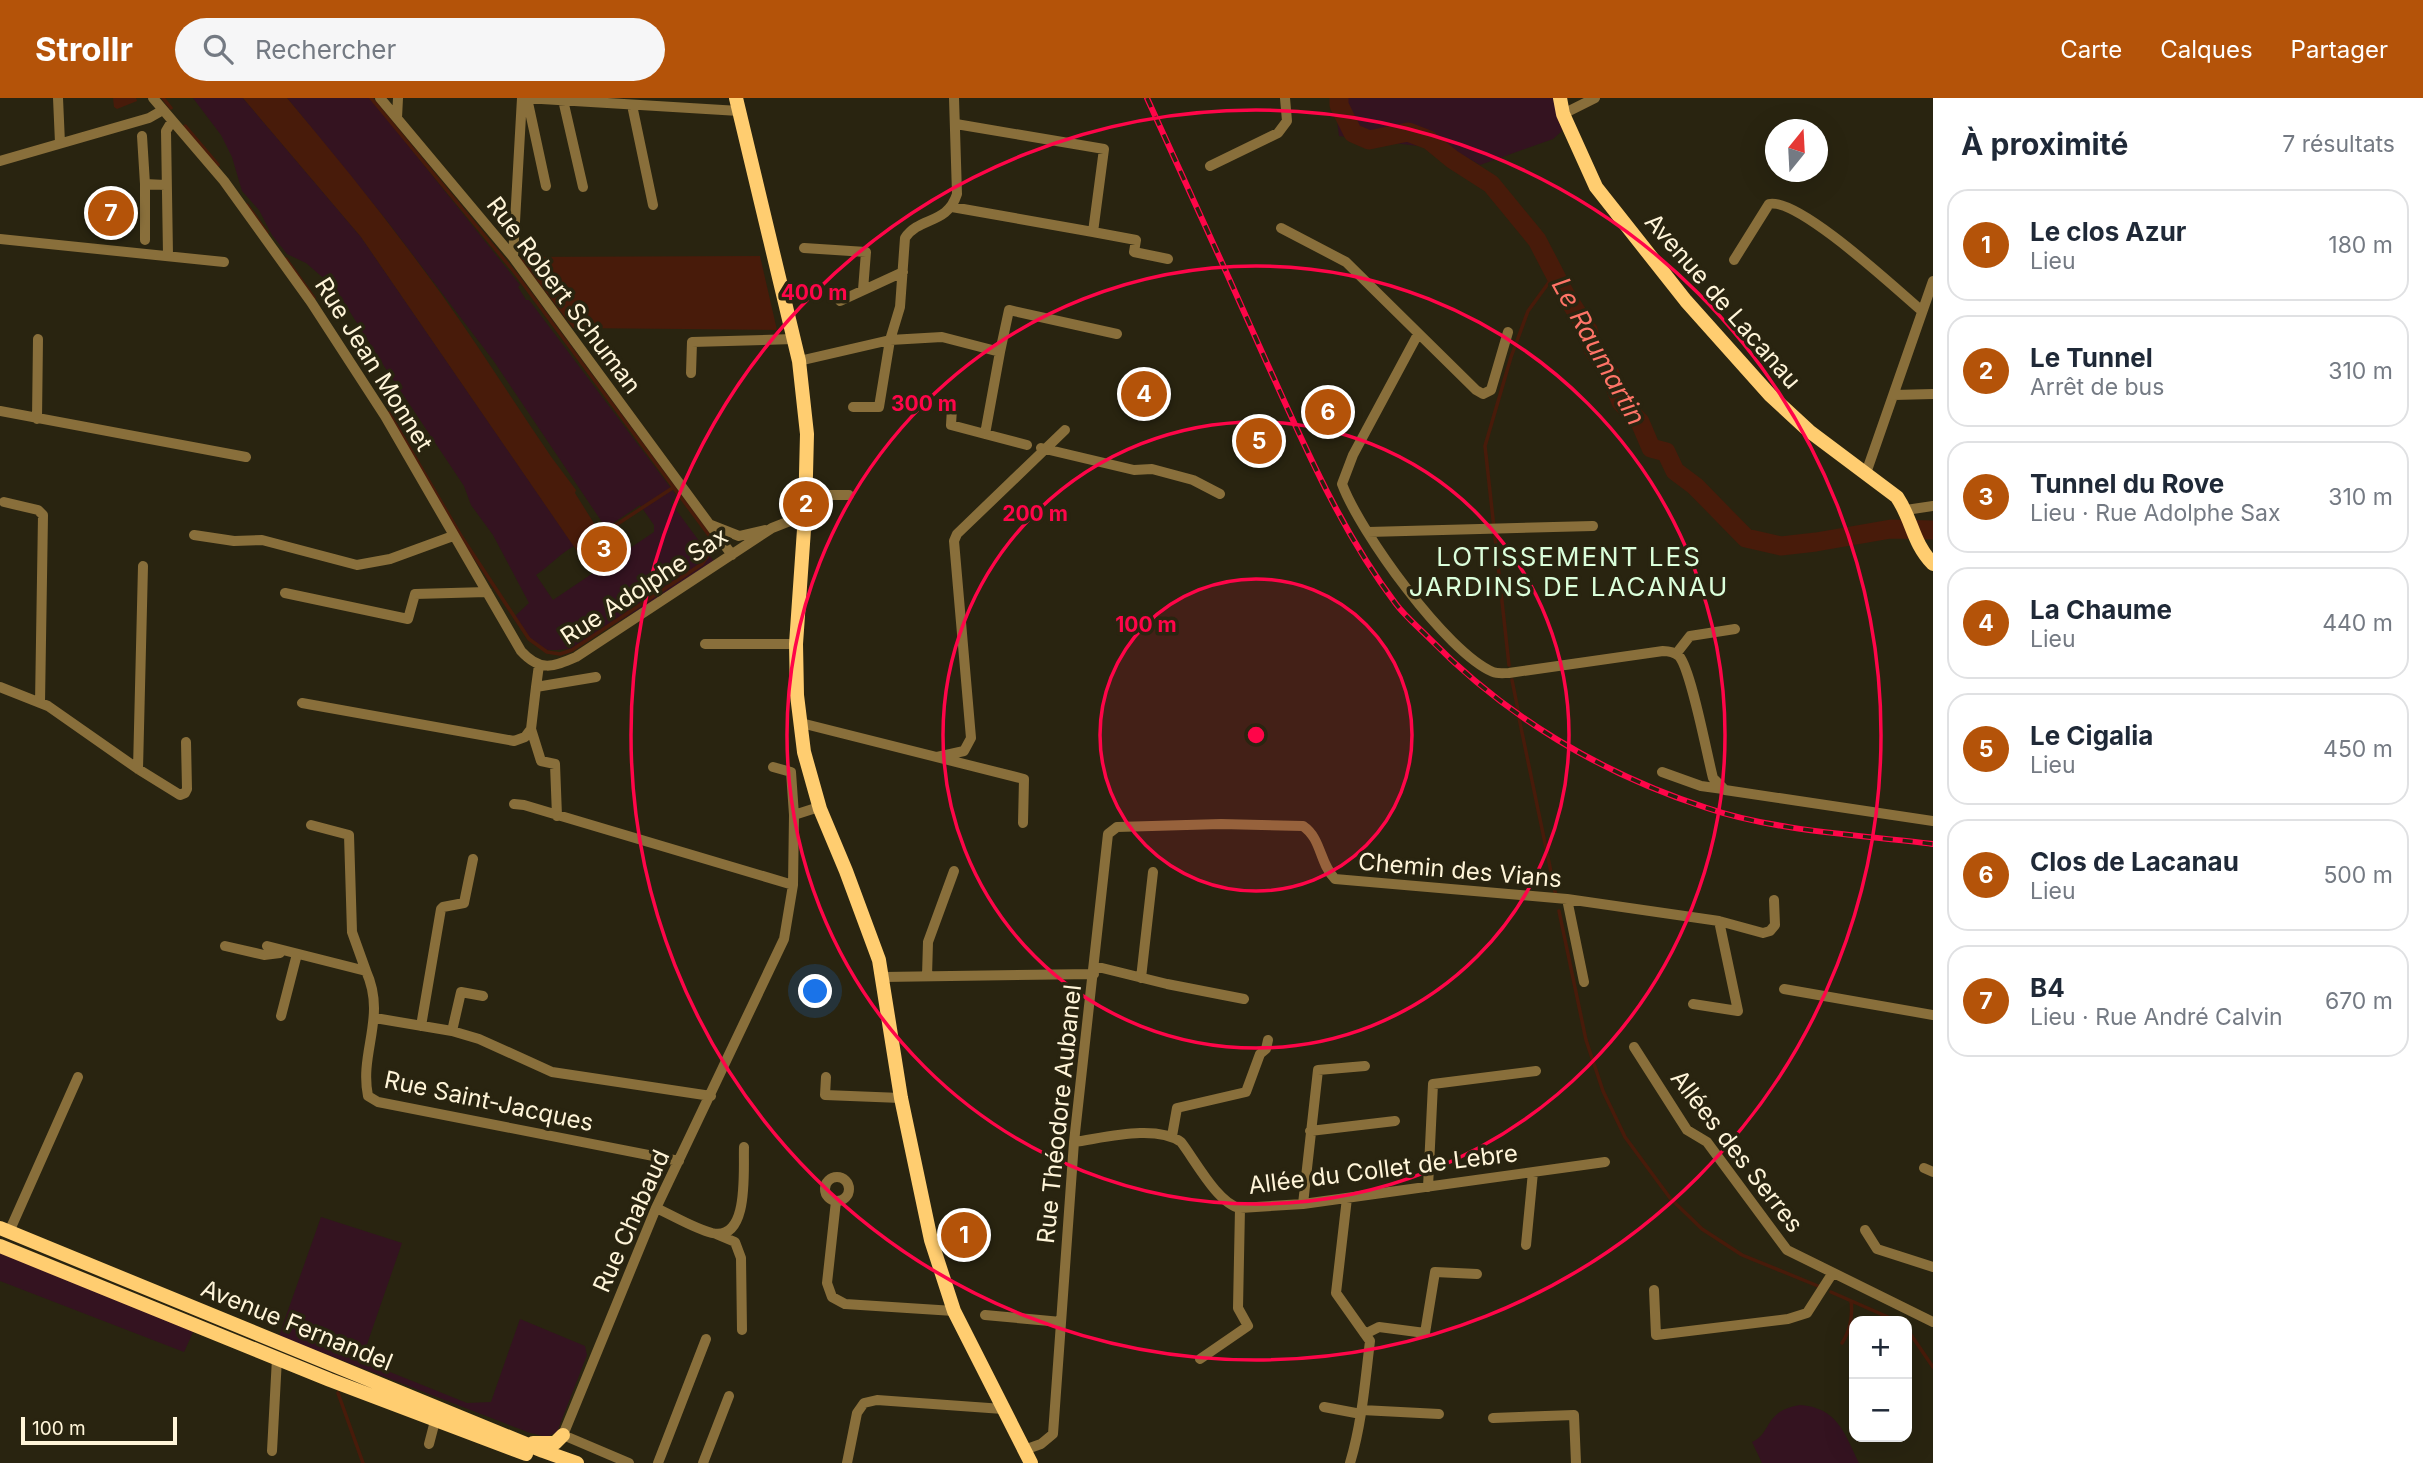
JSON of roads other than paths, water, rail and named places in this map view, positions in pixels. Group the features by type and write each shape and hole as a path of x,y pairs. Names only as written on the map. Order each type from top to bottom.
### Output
{"street":[{"path":"58,98 60,143"},
{"name":"Rue Jean Monnet","path":"153,98 224,181 312,302 385,416 521,652 530,662 539,665"},
{"name":"Rue Robert Schuman","path":"380,98 513,257 709,523 736,552"},
{"path":"397,118 398,98"},
{"path":"525,98 632,105 737,105 799,361 807,434 805,515 796,644 797,695 804,752 819,807 879,960 901,1098 931,1240 954,1311 1028,1457"},
{"path":"525,98 546,186"},
{"path":"513,257 525,98"},
{"path":"853,407 879,407 890,340 900,307 905,238 910,230 941,216 953,207 957,194 954,98"},
{"path":"1210,166 1278,133 1287,121 1285,98"},
{"name":"Avenue de Lacanau","path":"1560,98 1563,114 1595,187 1686,301 1770,394 1809,431 1897,497 1906,510"},
{"path":"1563,114 1595,98"},
{"path":"564,100 583,187"},
{"path":"632,105 653,205"},
{"path":"0,161 149,118 163,110"},
{"path":"168,255 166,128 172,121"},
{"path":"956,124 1104,149 1093,232"},
{"path":"142,136 145,240"},
{"path":"145,184 165,185"},
{"path":"1734,260 1769,204 1776,202 1811,219 1922,311"},
{"path":"953,207 1136,240 1134,252 1168,259"},
{"path":"1281,228 1346,262 1483,394 1491,390 1508,332"},
{"path":"0,239 224,262"},
{"path":"804,248 866,252 863,290"},
{"path":"839,301 903,272"},
{"path":"1866,473 1933,281"},
{"path":"985,434 1009,310 1117,334"},
{"path":"1418,334 1353,455 1342,484 1349,502 1387,562 1446,634 1478,663 1496,673 1663,651 1676,654 1688,675 1713,778 1725,790"},
{"path":"799,361 890,340 942,337 1000,352"},
{"path":"37,419 38,339"},
{"path":"691,373 692,342 794,339"},
{"path":"1894,395 1933,394"},
{"path":"952,408 951,425 1134,470 1162,471 1193,480 1220,494"},
{"path":"0,411 246,457"},
{"path":"937,757 964,751 971,738 954,541 957,534 1037,447 1065,430"},
{"path":"806,495 849,495"},
{"path":"4,502 38,510 43,515 40,703"},
{"path":"1933,506 1906,510 1916,544 1933,564"},
{"name":"Rue Adolphe Sax","path":"596,677 536,687 539,665 555,666 576,657 772,528 805,515"},
{"path":"709,523 739,536 772,528"},
{"path":"1367,532 1593,526"},
{"path":"194,535 234,541 262,540 357,565 390,559 453,536"},
{"path":"736,552 739,536"},
{"path":"138,769 144,566"},
{"path":"285,593 408,619 415,594 486,592"},
{"path":"1676,654 1690,636 1735,629"},
{"path":"705,644 796,644"},
{"path":"0,687 62,715 180,795 187,789 186,742"},
{"path":"536,687 531,729 541,761 555,764 557,816"},
{"path":"302,703 514,741 525,737 531,729"},
{"path":"801,723 1024,779 1023,823"},
{"name":"Rue Chabaud","path":"563,1435 656,1208 784,939 793,885 794,815 790,772 773,767"},
{"path":"1662,772 1701,786 1933,821"},
{"path":"514,804 793,885"},
{"path":"794,815 819,807"},
{"name":"Chemin des Vians","path":"1094,970 1108,834 1117,827 1220,824 1303,826 1312,832 1326,870 1335,879 1567,900 1719,920 1763,933 1775,925 1774,900"},
{"name":"Rue Saint-Jacques","path":"311,825 349,835 352,932 374,989 375,1018 365,1081 368,1096 378,1102 679,1161"},
{"path":"424,1027 441,909 464,903 473,859"},
{"path":"927,976 928,942 954,871"},
{"path":"1142,978 1153,872"},
{"path":"1567,900 1584,982"},
{"path":"1693,1004 1738,1011 1719,920"},
{"path":"225,946 264,955 292,953"},
{"path":"267,946 366,971"},
{"path":"281,1016 292,953"},
{"path":"424,1027 439,962"},
{"path":"1094,970 1244,999"},
{"name":"Rue Théodore Aubanel","path":"883,977 1094,970 1074,1142 1053,1434 1028,1457"},
{"path":"1784,989 1933,1015"},
{"path":"452,1031 461,992 483,996"},
{"path":"375,1018 452,1031 480,1040 552,1072 710,1097"},
{"path":"1074,1142 1149,1132 1172,1136 1177,1108 1246,1092 1268,1040"},
{"name":"Allées des Serres","path":"1634,1046 1687,1130 1707,1142 1787,1250 1933,1322"},
{"path":"1303,1204 1318,1070 1365,1066"},
{"path":"1428,1187 1433,1084 1536,1072"},
{"path":"4,1230 78,1077"},
{"path":"826,1077 825,1096 901,1098"},
{"path":"1310,1130 1395,1121"},
{"name":"Allée du Collet de Lebre","path":"1172,1136 1181,1142 1222,1198 1231,1206 1240,1208 1303,1204 1605,1162"},
{"path":"714,1234 729,1232 737,1223 741,1208 744,1147"},
{"path":"1526,1245 1533,1172"},
{"path":"1347,1198 1336,1293 1370,1341 1359,1435 1350,1463"},
{"path":"836,1201 827,1283 832,1297 845,1304 954,1311"},
{"path":"656,1208 735,1242 741,1258 743,1330"},
{"path":"1200,1359 1248,1326 1238,1308 1240,1208"},
{"name":"Avenue Fernandel","path":"4,1230 517,1441 577,1463"},
{"path":"1865,1230 1877,1249 1933,1267"},
{"name":"Avenue Fernandel","path":"0,1246 435,1421 550,1463"},
{"path":"1365,1334 1379,1327 1425,1333 1435,1272 1477,1274"},
{"path":"1654,1290 1656,1335 1788,1319 1807,1313 1832,1274"},
{"path":"985,1315 1062,1322"},
{"path":"658,1463 706,1339"},
{"path":"272,1451 277,1358"},
{"path":"703,1463 729,1395"},
{"path":"847,1463 857,1413 864,1402 1003,1409"},
{"path":"1324,1407 1362,1412 1439,1414"},
{"path":"1493,1418 1574,1415 1576,1463"},
{"path":"429,1444 435,1421"},
{"path":"517,1441 550,1444 559,1441 563,1435 629,1463"}],"waterway":[{"path":"163,98 171,108"},
{"path":"371,98 516,274 715,546 702,564 572,650 560,654 547,652 529,639 461,536 389,413"},
{"name":"Le Raumartin","path":"1339,98 1339,105 1353,133 1369,140 1408,132 1429,140 1452,159 1491,184 1537,240 1565,294 1588,330 1593,349 1610,374 1621,402 1640,422 1651,448 1666,452 1675,471 1695,486 1746,538 1781,546 1891,529 1933,530"},
{"path":"185,126 218,165"},
{"path":"247,205 267,233"},
{"path":"286,259 314,298"},
{"path":"1509,665 1485,446 1511,357 1528,311 1555,274"},
{"path":"599,536 674,487"},
{"path":"1512,680 1518,710"},
{"path":"1519,718 1556,896"},
{"path":"1559,911 1586,1040 1603,1091 1625,1137 1670,1198 1702,1229 1742,1255 1818,1286"},
{"path":"1831,1292 1886,1316"},
{"path":"1842,1343 1850,1323 1851,1301"},
{"path":"1912,1336 1933,1367"},
{"path":"338,1393 363,1463"}],"railway":[{"path":"1147,98 1294,424 1340,516 1396,604 1459,667 1523,718 1558,740 1593,760 1668,794 1733,816 1760,822 1933,844"}],"place":[{"name":"B4","path":"111,213"},
{"name":"La Chaume","path":"1144,394"},
{"name":"Clos de Lacanau","path":"1328,412"},
{"name":"Le Cigalia","path":"1259,441"},
{"name":"Le Tunnel","path":"806,504"},
{"name":"Tunnel du Rove","path":"604,549"},
{"name":"Le clos Azur","path":"964,1235"}],"district":[{"name":"LOTISSEMENT LES JARDINS DE LACANAU","path":"1569,571"}]}
